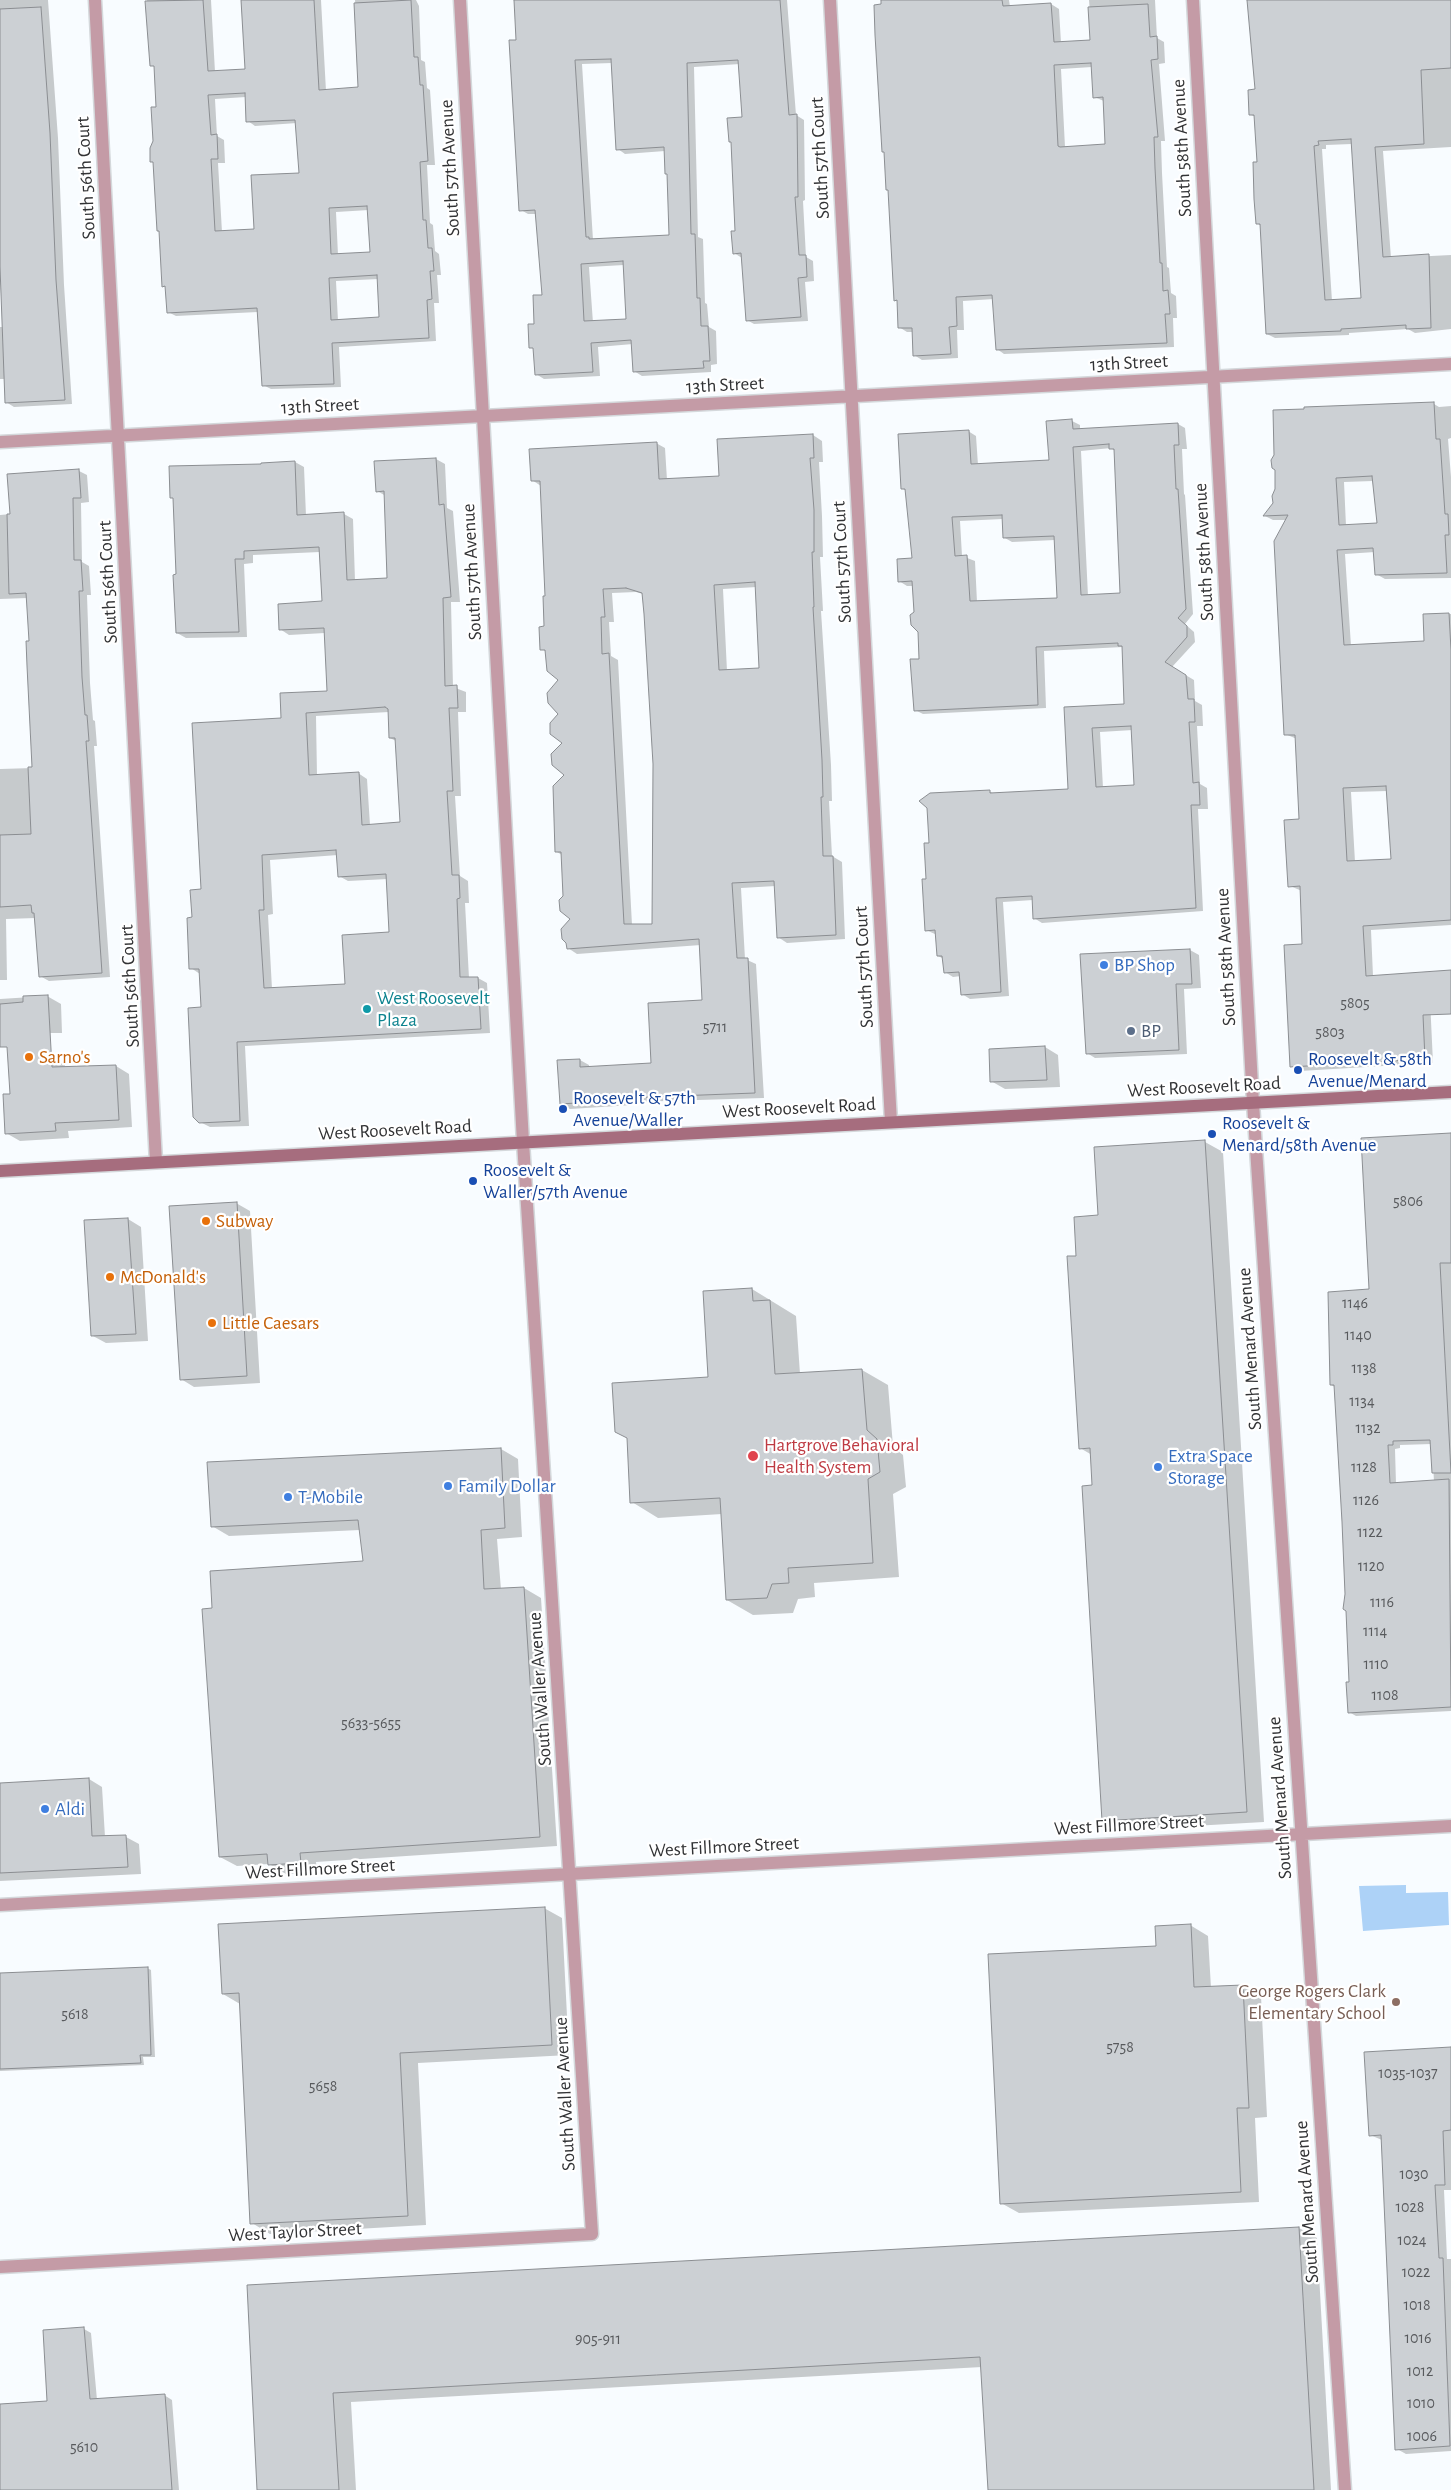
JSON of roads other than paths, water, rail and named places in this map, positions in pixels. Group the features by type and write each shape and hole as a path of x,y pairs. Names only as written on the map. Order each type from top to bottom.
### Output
{"main road":[{"name":"West Roosevelt Road","path":"0,1170 1451,1092"}],"street":[{"name":"South 56th Court","path":"95,0 148,979 156,1162"},
{"name":"South 57th Avenue","path":"460,0 523,1142"},
{"name":"South 57th Court","path":"830,0 891,1122"},
{"name":"South 58th Avenue","path":"1193,0 1253,1103"},
{"name":"13th Street","path":"0,442 1451,364"},
{"name":"South Menard Avenue","path":"1253,1103 1345,2490"},
{"name":"South Waller Avenue","path":"523,1142 592,2234"},
{"name":"West Fillmore Street","path":"0,1905 1451,1826"},
{"name":"West Taylor Street","path":"0,2267 592,2234"}],"place":[{"name":"BP Shop","path":"1104,965"},
{"name":"West Roosevelt Plaza","path":"367,1009"},
{"name":"BP","path":"1131,1031"},
{"name":"Sarno's","path":"29,1057"},
{"name":"Roosevelt & 58th Avenue/Menard","path":"1298,1070"},
{"name":"Roosevelt & 57th Avenue/Waller","path":"563,1109"},
{"name":"Roosevelt & Menard/58th Avenue","path":"1212,1134"},
{"name":"Roosevelt & Waller/57th Avenue","path":"473,1181"},
{"name":"Subway","path":"206,1221"},
{"name":"McDonald's","path":"110,1277"},
{"name":"Little Caesars","path":"212,1323"},
{"name":"Hartgrove Behavioral Health System","path":"753,1456"},
{"name":"Extra Space Storage","path":"1158,1467"},
{"name":"Family Dollar","path":"448,1486"},
{"name":"T-Mobile","path":"288,1497"},
{"name":"Aldi","path":"45,1809"},
{"name":"George Rogers Clark Elementary School","path":"1396,2002"}]}
